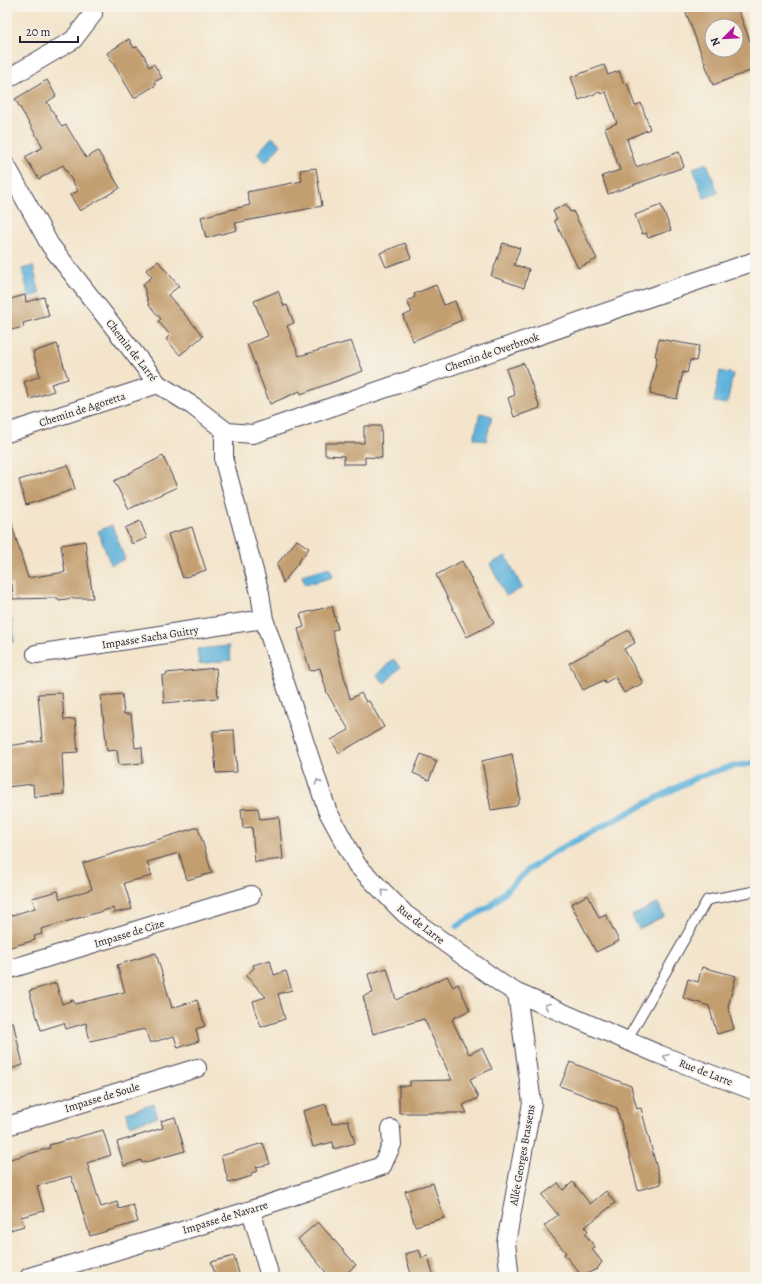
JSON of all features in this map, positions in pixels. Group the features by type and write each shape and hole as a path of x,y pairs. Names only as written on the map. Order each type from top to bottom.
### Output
{"street":[{"path":"7,79 73,40 93,14"},
{"name":"Chemin de Larré","path":"7,167 50,245 158,384 192,406 227,432"},
{"name":"Chemin de Overbrook","path":"227,432 253,434 755,261"},
{"name":"Chemin de Agoretta","path":"7,433 158,384"},
{"name":"Rue de Larre","path":"227,432 224,439 224,461 260,593 264,620 328,810 357,864 405,914 502,984 517,993 658,1054 755,1091"},
{"name":"Impasse Sacha Guitry","path":"36,654 264,620"},
{"name":"Impasse de Cize","path":"7,970 251,896"},
{"name":"Allée Georges Brassens","path":"509,1270 506,1243 532,1103 517,993"},
{"name":"Impasse de Soule","path":"7,1126 197,1068"},
{"name":"Impasse de Navarre","path":"29,1277 251,1210 382,1166 392,1144 391,1129"},
{"path":"251,1210 270,1277"}],"lane":[{"path":"627,1040 707,900 755,891"}],"water":[{"path":"272,137 281,145 266,162 257,154"},
{"path":"707,163 718,193 704,198 693,168"},
{"path":"33,266 40,294 29,297 22,269"},
{"path":"720,371 733,374 727,404 714,402"},
{"path":"480,413 492,416 486,441 474,438"},
{"path":"112,525 125,559 111,565 98,531"},
{"path":"506,556 522,588 506,596 490,564"},
{"path":"330,567 333,577 305,585 302,575"},
{"path":"7,620 12,620 14,642 7,642"},
{"path":"229,646 231,660 199,664 197,649"},
{"path":"393,659 401,667 385,683 377,676"},
{"path":"658,903 664,916 639,929 632,916"},
{"path":"154,1104 158,1117 130,1125 126,1113"}],"building":[{"path":"684,7 737,7 741,18 704,18 704,58 744,58 744,25 755,54 755,69 713,85"},
{"path":"129,39 134,48 137,47 144,55 149,67 154,64 162,78 154,82 156,85 134,98 107,53"},
{"path":"604,65 608,75 619,71 624,84 627,83 635,106 641,103 650,129 627,139 636,167 679,152 684,167 608,194 602,176 620,170 605,128 617,123 606,92 601,94 600,92 579,100 571,77"},
{"path":"47,80 56,96 47,102 62,127 66,125 86,158 98,151 120,188 80,211 70,195 78,191 63,165 39,179 25,157 43,147 15,99"},
{"path":"316,168 322,206 235,223 237,230 206,238 201,217 250,205 247,192 302,181 300,170"},
{"path":"566,204 570,212 573,211 597,259 578,268 554,220 557,219 553,211"},
{"path":"661,205 671,230 648,238 646,233 642,234 635,215"},
{"path":"405,243 411,258 386,267 380,253"},
{"path":"503,243 520,248 514,265 529,269 524,288 491,276"},
{"path":"158,261 179,286 168,295 203,336 180,355 166,339 170,335 158,321 161,319 149,305 143,284 152,277 146,270"},
{"path":"436,285 444,305 455,301 462,320 413,341 403,316 412,312 407,301 415,297 414,294"},
{"path":"278,291 284,306 287,305 294,323 287,326 299,356 351,341 363,371 301,394 300,391 270,404 247,344 268,336 254,301"},
{"path":"25,295 26,302 44,297 49,316 23,323 24,327 7,331 7,300"},
{"path":"659,339 699,346 696,361 690,360 687,373 683,372 677,399 650,394 657,357 655,356"},
{"path":"57,344 68,379 51,384 54,391 30,399 24,382 40,376 33,352"},
{"path":"524,363 540,408 514,417 508,398 515,395 506,369"},
{"path":"364,426 381,426 382,458 365,457 365,464 344,464 344,456 325,455 325,443 364,443"},
{"path":"163,456 177,487 129,509 114,481"},
{"path":"68,465 75,489 26,505 19,480"},
{"path":"140,521 147,538 132,544 125,528"},
{"path":"7,522 11,522 28,578 65,572 61,545 85,541 93,598 59,600 58,598 13,599 12,584 7,585"},
{"path":"192,527 206,570 183,578 168,534"},
{"path":"297,540 309,548 283,583 277,564"},
{"path":"462,561 494,623 467,637 436,575"},
{"path":"332,606 338,629 332,630 350,699 361,693 366,702 369,701 384,727 339,753 331,740 349,730 327,693 320,668 310,671 298,629 304,627 300,614"},
{"path":"629,630 635,643 624,649 643,683 624,693 615,677 605,683 604,680 583,690 569,663"},
{"path":"216,668 218,698 164,703 162,676 167,675 166,673"},
{"path":"62,693 64,720 75,719 78,752 62,753 64,794 34,797 33,784 7,787 7,746 42,741 38,694"},
{"path":"122,694 124,714 131,714 135,748 142,747 143,763 119,765 117,750 107,751 101,696"},
{"path":"234,730 237,772 216,773 213,731"},
{"path":"421,754 437,761 429,780 413,773"},
{"path":"512,754 520,799 516,806 491,810 482,761"},
{"path":"258,808 260,819 279,817 283,859 255,862 252,827 243,828 241,809"},
{"path":"198,827 212,873 187,880 179,853 147,862 152,876 124,883 132,909 114,913 113,908 41,929 42,934 34,936 35,940 7,948 7,917 35,908 32,898 58,891 60,899 92,889 83,863"},
{"path":"588,895 599,918 606,915 619,941 596,952 571,904"},
{"path":"156,953 172,1008 197,1000 205,1026 196,1029 199,1041 178,1048 174,1036 150,1043 145,1029 90,1041 86,1023 66,1029 64,1023 41,1030 29,991 56,983 62,1004 73,1000 75,1004 125,992 117,965"},
{"path":"270,960 274,975 286,971 292,990 278,994 285,1019 261,1027 253,1001 266,997 246,976 254,968 253,965"},
{"path":"702,967 736,976 728,1007 734,1029 717,1034 709,1006 683,998 688,979 698,982"},
{"path":"387,968 396,1000 447,976 453,987 458,984 470,1010 452,1020 469,1054 482,1048 492,1069 470,1079 478,1098 463,1105 467,1113 399,1113 399,1086 410,1086 410,1081 452,1080 424,1019 373,1034 363,996 373,993 368,974"},
{"path":"13,1022 23,1065 7,1070 7,1023"},
{"path":"570,1062 631,1086 637,1109 641,1108 661,1184 638,1190 617,1108 560,1086"},
{"path":"326,1104 332,1124 348,1120 355,1143 334,1149 333,1142 313,1147 303,1111"},
{"path":"175,1117 185,1151 142,1163 141,1160 124,1166 117,1142 163,1128 161,1121"},
{"path":"103,1130 111,1155 87,1163 101,1207 117,1202 119,1209 133,1205 138,1222 90,1236 71,1176 37,1186 44,1211 21,1217 24,1226 7,1231 7,1160 50,1148 49,1145"},
{"path":"263,1143 270,1164 256,1167 258,1171 251,1173 252,1176 229,1183 221,1156"},
{"path":"573,1182 590,1204 606,1191 615,1203 585,1227 588,1231 585,1234 595,1247 592,1249 602,1262 597,1269 582,1276 544,1226 558,1215 542,1195 558,1183 563,1190"},
{"path":"433,1183 444,1218 415,1226 405,1191"},
{"path":"318,1222 356,1265 342,1277 330,1277 298,1239"},
{"path":"419,1250 422,1258 428,1256 434,1277 412,1277 405,1254"},
{"path":"234,1256 240,1277 216,1277 211,1262"}],"waterway":[{"path":"457,926 490,906 529,869 565,846 697,777 726,768 755,763"}]}
